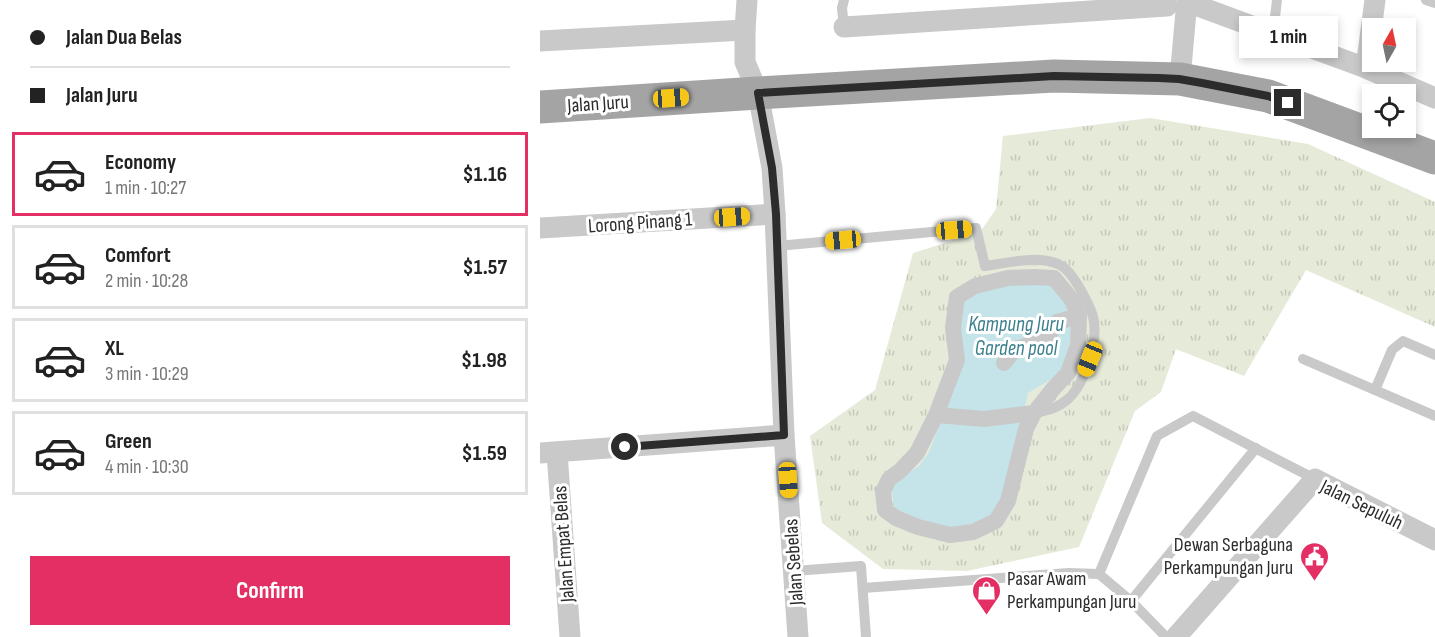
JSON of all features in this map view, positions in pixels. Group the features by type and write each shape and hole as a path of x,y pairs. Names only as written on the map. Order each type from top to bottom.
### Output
{"main road":[{"name":"Jalan Juru","path":"540,107 1054,76 1179,79 1268,96 1435,158"}],"street":[{"name":"Jalan Sebelas","path":"747,0 745,62 758,93 772,168 776,214 784,435 798,637"},
{"path":"1373,18 1375,0"},
{"path":"1179,79 1187,1 1362,67"},
{"path":"844,27 1167,6"},
{"path":"540,41 745,30"},
{"path":"1375,72 1435,98"},
{"name":"Lorong Pinang 1","path":"540,228 776,214"},
{"path":"1008,278 1054,278 1072,300 1079,316 1078,345 1068,373 1034,413 1026,429 1008,501 996,521 973,532 950,535 918,527 896,518 885,510 883,492 889,479 917,453 936,415 957,360 953,328 957,297 975,286 1008,278"},
{"path":"1004,363 1015,349 1047,340 1057,322 1079,316"},
{"path":"936,415 984,418 1034,413"},
{"path":"548,452 784,435"},
{"name":"Jalan Empat Belas","path":"548,452 570,637"},
{"name":"Jalan Sepuluh","path":"1176,637 1315,479 1435,540"}],"lane":[{"path":"844,0 842,8 844,27"},
{"path":"1273,34 1277,0"},
{"path":"1426,0 1435,3"},
{"path":"777,246 976,228 985,266 1033,259 1060,265 1074,277 1087,301 1094,318 1094,339 1090,359 1081,382 1069,398 1053,409 1034,413"},
{"path":"1374,390 1392,350 1403,341 1435,356"},
{"path":"1303,359 1435,416"},
{"path":"1099,574 1157,436 1193,416 1315,479"},
{"path":"1131,601 1256,448"},
{"path":"794,571 861,566 866,637"},
{"path":"862,588 1069,573 1099,574 1131,601 1166,637"}],"green space":[{"path":"1150,118 1308,144 1435,202 1435,327 1306,270 1244,376 1176,349 1161,392 1135,411 1079,547 967,571 883,569 822,523 810,436 875,390 913,253 980,232 996,209 1003,136"}],"water":[{"name":"Kampung Juru Garden pool","path":"1051,281 1074,313 1068,355 1060,374 1028,393 1004,499 991,520 946,531 894,509 892,493 895,481 919,466 929,452 965,359 961,348 961,302 982,289"}],"place":[{"name":"Dewan Serbaguna Perkampungan Juru","path":"1314,582"},
{"name":"Pasar Awam Perkampungan Juru","path":"986,616"}],"route":[{"path":"625,447 784,435 776,214 772,168 758,93 1054,76 1179,79 1268,96 1288,103"}]}
